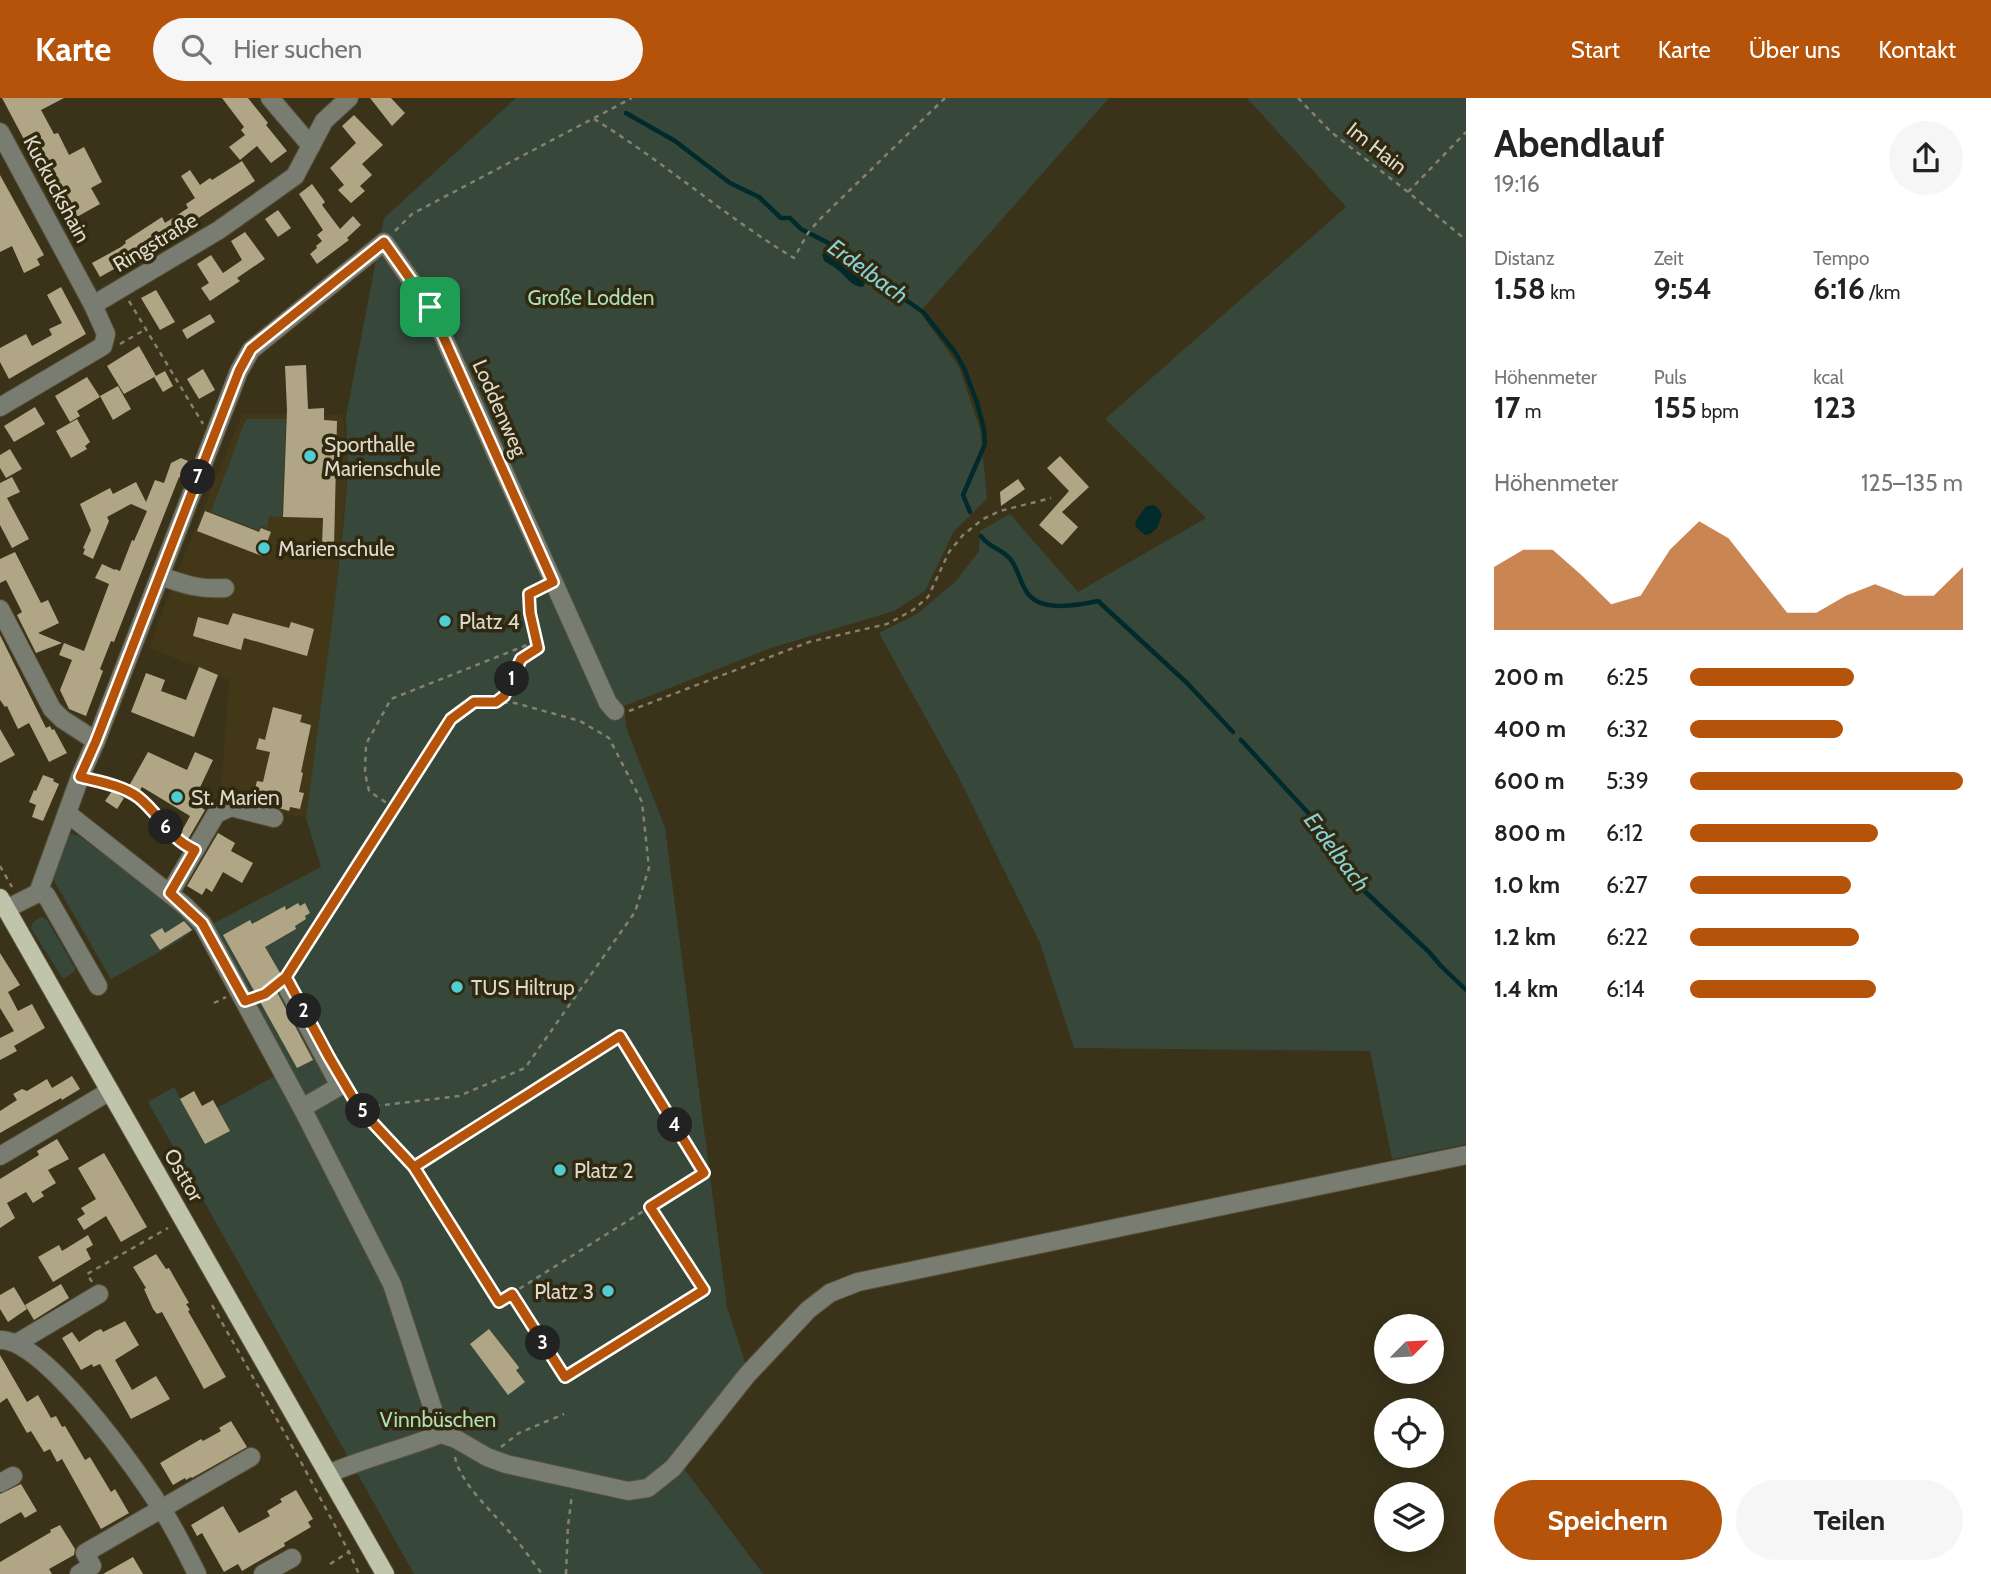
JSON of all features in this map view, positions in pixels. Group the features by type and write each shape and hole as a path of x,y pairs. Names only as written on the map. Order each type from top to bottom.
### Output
{"main road":[{"name":"Osttor","path":"8,903 110,1091 385,1574"}],"street":[{"path":"270,98 311,146"},
{"name":"Ringstraße","path":"93,305 219,230 295,176 324,121 349,98"},
{"name":"Kuckuckshain","path":"0,132 93,305"},
{"path":"38,893 80,777 239,371 251,349 384,242"},
{"name":"Loddenweg","path":"384,242 430,307 608,703 615,711"},
{"path":"0,407 103,346 106,334 93,305"},
{"path":"160,576 196,588 225,588"},
{"path":"0,609 52,709 62,719 96,741"},
{"path":"170,893 216,814 231,807 274,818"},
{"path":"67,813 170,893 202,923 302,1108 392,1284 448,1436 486,1457 506,1464 628,1491 648,1488 673,1468 747,1375 808,1310 830,1293 858,1282 1466,1155"},
{"path":"8,903 38,893 46,895 98,986"},
{"path":"283,984 340,1086 302,1108"},
{"path":"0,1156 110,1091"},
{"path":"9,1342 99,1294"},
{"path":"9,1342 27,1349 61,1379 122,1451 162,1510 197,1574"},
{"path":"328,1474 360,1460 448,1436"},
{"path":"79,1574 92,1566 85,1553 251,1457"},
{"path":"263,1574 292,1558"}],"path":[{"path":"384,242 412,214 632,98"},
{"path":"594,118 634,144 754,234 794,258 819,220 945,98"},
{"name":"Im Hain","path":"1298,98 1331,132 1466,240"},
{"path":"1408,192 1466,132"},
{"path":"122,289 212,440"},
{"path":"103,346 118,345 146,329"},
{"path":"615,711 626,712 809,642 887,624 913,610 928,597 949,552 962,535 983,519 1000,511 1051,499"},
{"path":"496,702 504,696 521,659 538,648 530,613 529,594 553,582"},
{"path":"394,808 369,791 365,773 366,744 391,699 537,641"},
{"path":"245,1001 283,984 451,719 474,702 515,703 580,721 609,738 642,802 649,868 635,912 524,1068 459,1096 359,1108"},
{"path":"80,777 117,786 130,793 150,809 181,844 195,850"},
{"path":"0,866 8,903"},
{"path":"347,1088 359,1108 414,1167 499,1302 704,1173 620,1036 414,1167"},
{"path":"512,1294 565,1377 704,1290 650,1207"},
{"path":"99,1294 88,1274 168,1228"},
{"path":"208,1298 301,1462 359,1574"},
{"path":"486,1457 519,1433 564,1414"},
{"path":"448,1436 456,1465 480,1500 513,1536 542,1574"},
{"path":"566,1574 574,1478"},
{"path":"330,1564 349,1552"}],"shaded area":[{"name":"Marienschule","path":"242,414 343,415 348,467 334,609 306,818 220,801 229,680 149,648"}],"green space":[{"path":"516,98 1109,98 920,312 959,367 980,429 987,499 954,531 925,591 894,611 771,648 624,706 626,727 665,828 727,1307 747,1368 673,1454 763,1574 414,1574 148,1102 174,1087 193,1121 277,1075 197,932 321,867 306,818 344,519 348,471 346,417 384,218"},
{"path":"1247,98 1466,98 1466,1144 1392,1159 1370,1051 1074,1048 1040,943 958,776 879,633 917,614 957,580 979,551 980,531 1010,514 1078,592 1206,518 1105,419 1346,207"},
{"path":"246,419 286,419 282,517 269,516 267,528 262,526 260,531 211,512"},
{"path":"71,834 79,836 184,914 196,928 181,940 111,979 53,879"},
{"path":"41,917 47,920 75,968 74,972 63,979 31,928 33,922"}],"water":[{"path":"840,250 845,254 842,259 863,279 863,287 852,284 824,261 822,254 828,251 839,255"},
{"path":"1154,505 1162,515 1157,528 1145,535 1136,527 1135,522 1146,506"}],"building":[{"path":"2,98 64,98 41,110 54,134 58,133 69,155 84,147 102,182 91,188 100,204 68,222"},
{"path":"222,98 248,98 287,151 271,163 257,146 240,160 229,147 245,135 241,130 244,127"},
{"path":"370,98 391,98 405,113 392,126"},
{"path":"354,115 383,145 362,164 372,175 360,186 365,191 351,203 338,190 344,185 330,168 356,143 342,126"},
{"path":"242,161 255,181 162,242 100,277 92,263 121,247 125,241 162,217 165,223 188,208 186,204 195,198 181,176 190,170 200,185"},
{"path":"0,175 44,255 37,259 40,265 24,273 12,246 0,252"},
{"path":"312,184 325,202 322,205 340,229 353,216 361,225 347,238 349,240 317,264 310,254 322,241 317,235 323,230 299,194"},
{"path":"278,210 291,228 278,237 265,219"},
{"path":"245,232 265,259 237,278 240,281 210,301 201,288 209,283 197,264 211,255 223,273 242,260 231,241"},
{"path":"61,287 86,334 9,379 0,362 0,348 26,334 32,346 52,335 49,329 62,323 47,295"},
{"path":"156,290 175,322 160,330 141,298"},
{"path":"210,314 215,322 187,339 182,330"},
{"path":"139,346 156,376 124,394 107,366"},
{"path":"306,365 308,409 324,408 324,420 337,421 334,548 322,547 323,518 283,517 287,410 285,366"},
{"path":"203,369 215,390 199,399 187,379"},
{"path":"165,371 173,386 163,392 154,377"},
{"path":"87,377 100,397 77,411 80,416 70,422 55,396"},
{"path":"118,386 131,409 113,420 100,396"},
{"path":"35,407 45,424 14,442 4,426"},
{"path":"77,419 90,442 85,446 87,449 71,458 56,431"},
{"path":"10,449 22,469 6,478 0,468 0,455"},
{"path":"1060,456 1089,487 1062,512 1078,527 1062,545 1039,525 1069,491 1047,468"},
{"path":"181,458 188,461 181,478 179,477 114,642 111,641 86,716 69,709 60,690 72,660 59,655 64,643 84,651 109,584 95,578 102,564 120,571 147,511 131,504 107,517 109,521 93,559 83,554 91,530 80,504 110,488 113,494 136,482 146,502 155,480 164,483 171,463"},
{"path":"12,477 20,492 7,498 29,539 12,548 0,525 0,483"},
{"path":"1018,479 1025,489 1001,506 1000,492"},
{"path":"205,511 259,532 261,528 271,532 262,556 197,531"},
{"path":"15,552 41,603 48,600 59,623 38,633 62,643 36,653 17,615 22,612 6,580 0,583 0,559"},
{"path":"233,613 289,628 291,622 314,629 307,656 244,638 241,650 193,636 198,617 228,625"},
{"path":"0,635 46,728 50,726 54,729 67,753 49,762 29,723 18,729 7,706 0,700"},
{"path":"199,667 218,675 194,737 131,712 146,673 165,680 161,691 186,700"},
{"name":"St. Marien","path":"273,707 302,715 300,722 311,725 301,772 299,792 304,793 300,809 290,807 289,811 261,803 262,799 253,797 257,781 263,782 270,752 256,749 259,738 265,740"},
{"path":"0,729 15,755 0,763"},
{"name":"St. Marien","path":"148,752 187,770 195,752 213,760 193,802 205,810 187,841 179,836 190,816 142,787 139,792 129,786"},
{"path":"43,775 59,784 43,821 32,817 36,805 29,802"},
{"path":"112,791 124,798 117,809 105,801"},
{"path":"218,833 235,843 231,851 253,863 242,883 223,872 212,892 206,888 202,895 187,886"},
{"path":"298,903 300,906 305,903 310,913 305,916 306,919 295,926 296,929 265,947 283,978 279,980 278,994 313,1060 297,1068 223,935 250,920 252,924 285,906 286,910"},
{"path":"184,921 192,930 160,950 150,935 162,928 165,933"},
{"path":"0,953 20,985 8,992 18,1011 32,1004 45,1028 14,1046 17,1051 0,1060 0,1038 14,1031 0,1008"},
{"path":"72,1076 80,1089 0,1133 0,1111 17,1100 13,1094 22,1089 27,1091 47,1079 52,1088"},
{"path":"194,1091 202,1106 213,1100 230,1131 205,1144 180,1099"},
{"path":"57,1139 69,1159 48,1170 56,1183 41,1192 44,1196 33,1203 26,1192 7,1203 15,1218 0,1228 0,1179 39,1155 37,1151"},
{"path":"104,1153 147,1227 121,1242 106,1216 84,1230 77,1219 85,1214 81,1208 96,1199 78,1168"},
{"path":"88,1235 93,1245 86,1249 91,1259 53,1282 38,1257 59,1245 62,1251"},
{"path":"156,1254 166,1269 169,1268 189,1303 186,1304 190,1310 188,1311 226,1377 204,1389 162,1312 157,1314 153,1309 144,1289 146,1288 133,1267"},
{"path":"61,1284 69,1298 34,1320 25,1305"},
{"path":"14,1287 27,1309 8,1322 0,1309 0,1295"},
{"path":"125,1321 139,1345 115,1360 132,1390 156,1376 170,1399 131,1419 100,1364 93,1367 92,1364 81,1370 62,1338 72,1332 79,1342 96,1331 101,1329 103,1332"},
{"path":"489,1329 518,1366 516,1370 525,1382 508,1395 470,1344"},
{"path":"0,1355 27,1402 38,1395 51,1418 56,1416 62,1427 65,1426 85,1460 90,1457 111,1492 115,1489 129,1513 101,1529 62,1459 57,1462 50,1449 44,1452 31,1431 27,1433 7,1398 0,1403"},
{"path":"231,1421 247,1447 192,1478 185,1478 173,1485 160,1463 201,1439 203,1441 221,1431 219,1428"},
{"path":"21,1484 37,1511 25,1518 21,1512 0,1524 0,1494"},
{"path":"296,1490 313,1519 308,1522 311,1527 242,1571 238,1564 224,1572 202,1533 197,1536 191,1525 223,1506 239,1533 270,1516 267,1511"},
{"path":"60,1525 75,1549 74,1555 49,1569 52,1574 0,1574 0,1562"},
{"path":"133,1557 143,1574 103,1574"}],"waterway":[{"name":"Erdelbach","path":"626,113 675,141 730,183 759,197 781,218 790,218 801,229 838,248 873,277 923,312 955,352 964,368 984,429 985,444 963,495 970,512"},
{"name":"Erdelbach","path":"981,536 1011,560 1026,591 1035,600 1043,604 1062,606 1098,601 1187,683 1233,732"},
{"name":"Erdelbach","path":"1241,740 1323,829 1356,883 1466,990"}],"place":[{"name":"Sporthalle Marienschule","path":"310,456"},
{"name":"Marienschule","path":"264,548"},
{"name":"Platz 4","path":"445,621"},
{"name":"St. Marien","path":"177,797"},
{"name":"TUS Hiltrup","path":"457,987"},
{"name":"Platz 2","path":"560,1170"},
{"name":"Platz 3","path":"608,1291"}],"route":[{"path":"430,307 384,242 251,349 239,371 80,777 117,786 140,799 181,844 195,850 170,893 202,923 245,1001 265,994 286,977 329,1057 359,1108 414,1167 620,1036 704,1173 650,1207 704,1290 565,1377 512,1294 499,1302 414,1167 359,1108 286,977 451,719 474,702 496,702 504,696 521,659 538,648 530,613 529,594 553,582 430,307"}],"park label":[{"name":"Große Lodden","path":"591,297"},
{"name":"Vinnbüschen","path":"438,1419"}]}
